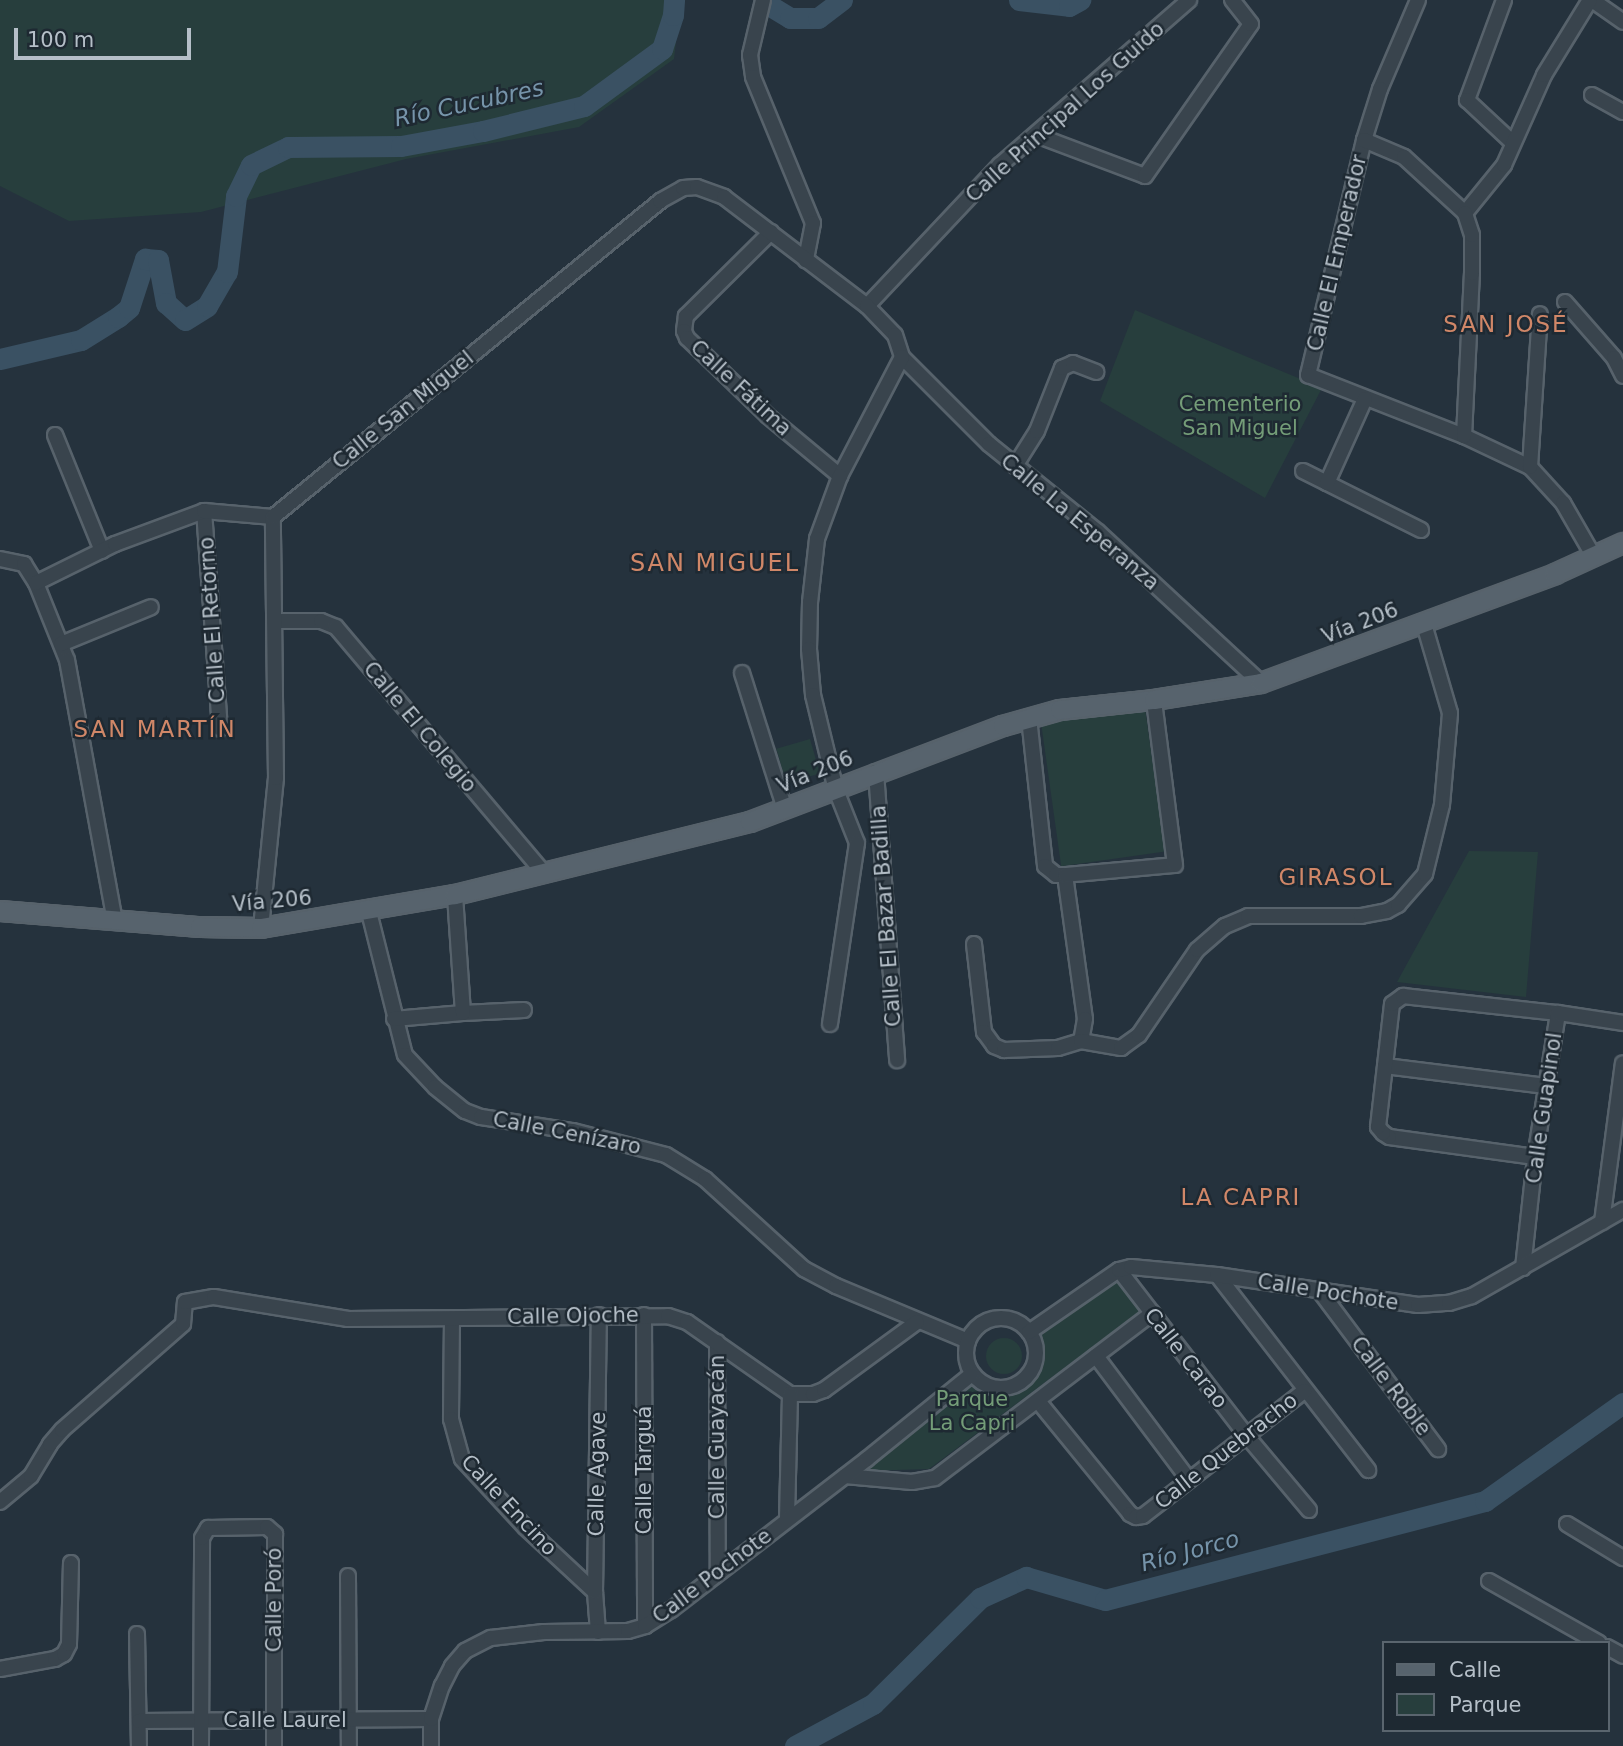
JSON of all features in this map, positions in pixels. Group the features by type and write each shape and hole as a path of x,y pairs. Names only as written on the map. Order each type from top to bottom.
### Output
{"main road":[{"name":"Vía 206","path":"0,911 115,921 261,928 369,912 455,895 690,839 785,809 876,772 1029,718 1060,710 1154,700 1261,683 1424,624 1623,543"}],"street":[{"path":"763,0 750,55 751,66 813,223 806,260"},
{"name":"Calle Principal Los Guido","path":"867,306 1000,165 1189,0"},
{"path":"1036,135 1145,176 1251,24 1232,0"},
{"name":"Calle El Emperador","path":"1418,0 1380,89 1364,140 1308,375 1464,436 1530,467 1563,503 1594,557"},
{"path":"1504,0 1467,100 1512,142"},
{"path":"1465,212 1504,165 1544,75 1591,0 1623,22"},
{"path":"1592,95 1623,112"},
{"path":"1364,140 1404,157 1465,212 1472,235 1472,273 1464,436"},
{"name":"Calle San Miguel","path":"273,517 660,201 683,188 711,190 867,306"},
{"name":"Calle Fátima","path":"771,232 686,316 684,331 687,338 768,416 839,476"},
{"path":"1564,302 1614,358 1623,376"},
{"path":"830,1024 857,843 836,790 813,695 809,649 817,539 839,476 902,357 895,335 867,306"},
{"path":"1530,467 1540,314"},
{"name":"Calle La Esperanza","path":"902,357 989,444 1098,532 1261,683"},
{"path":"1015,466 1037,431 1062,368 1073,363 1096,372"},
{"path":"1327,483 1365,399"},
{"path":"55,435 102,551"},
{"path":"1303,471 1421,530"},
{"path":"36,583 102,551 204,511 273,517 276,778 261,928"},
{"name":"Calle El Retorno","path":"204,511 220,728"},
{"path":"0,559 24,564 36,583 67,660 115,921"},
{"path":"61,644 151,607"},
{"name":"Calle El Colegio","path":"276,621 321,621 335,627 544,873"},
{"path":"974,944 987,1040 1004,1050 1058,1048 1081,1041 1121,1048 1132,1043 1197,950 1225,926 1248,916 1361,916 1387,911 1398,905 1425,874 1442,805 1450,713 1424,624"},
{"path":"742,673 785,809"},
{"path":"1029,718 1045,866 1056,875 1065,875 1175,865 1154,700"},
{"name":"Calle El Bazar Badilla","path":"876,772 897,1060"},
{"path":"1065,875 1085,1019 1081,1041"},
{"path":"455,895 463,1013"},
{"name":"Calle Cenízaro","path":"369,912 405,1055 435,1087 465,1111 481,1117 573,1131 666,1155 705,1179 804,1269 917,1322 968,1341"},
{"path":"1535,1157 1389,1138 1378,1127 1392,1004 1403,996 1558,1013"},
{"path":"394,1019 524,1010"},
{"name":"Calle Guapinol","path":"1523,1268 1535,1157 1558,1013 1623,1023"},
{"path":"1602,1222 1623,1063"},
{"path":"1385,1066 1546,1086"},
{"name":"Calle Pochote","path":"1119,1270 1143,1266 1418,1306 1449,1303 1472,1296 1623,1210"},
{"path":"1029,1332 1119,1270"},
{"name":"Calle Carao","path":"1119,1270 1246,1435 1309,1510"},
{"path":"1217,1275 1304,1391 1368,1470"},
{"name":"Calle Roble","path":"1320,1290 1438,1449"},
{"name":"Calle Ojoche","path":"0,1502 31,1476 50,1444 62,1430 148,1358 183,1324 185,1302 214,1297 348,1319 452,1320 644,1315 687,1322 790,1394"},
{"path":"845,1476 912,1482 935,1478 1152,1313"},
{"name":"Calle Agave","path":"598,1632 595,1592 599,1315"},
{"name":"Calle Targuá","path":"644,1315 645,1626"},
{"path":"994,1319 1017,1322 1029,1332 1036,1350 1035,1362 1023,1381 1013,1387 990,1387 972,1374 965,1352 974,1331 994,1319"},
{"name":"Calle Encino","path":"452,1320 451,1419 462,1459 525,1527 595,1592"},
{"path":"788,1518 790,1394 813,1394 824,1390 917,1322"},
{"name":"Calle Guayacán","path":"717,1342 718,1573"},
{"path":"1096,1356 1189,1480"},
{"name":"Calle Pochote","path":"431,1746 431,1719 452,1666 465,1651 491,1637 544,1632 628,1631 645,1626 845,1476 972,1374"},
{"name":"Calle Quebracho","path":"1038,1401 1130,1514 1143,1516 1304,1391"},
{"path":"1567,1524 1623,1558"},
{"name":"Calle Poró","path":"201,1720 204,1533 208,1528 267,1527 275,1534 274,1720"},
{"path":"0,1669 55,1659 64,1654 69,1644 71,1563"},
{"path":"348,1576 349,1746"},
{"path":"1489,1581 1595,1641"},
{"path":"137,1634 139,1746"},
{"name":"Calle Laurel","path":"139,1721 431,1719"},
{"path":"201,1720 201,1746"},
{"path":"274,1720 274,1746"}],"green space":[{"path":"0,0 681,0 674,59 579,127 406,159 201,212 69,221 0,186"},
{"name":"Cementerio San Miguel","path":"1135,310 1322,388 1265,498 1100,401"},
{"path":"1145,708 1165,852 1061,866 1041,723"},
{"path":"810,739 820,774 786,783 776,749"},
{"path":"1469,851 1538,852 1526,997 1397,982"},
{"name":"Parque La Capri","path":"1121,1279 1143,1309 929,1469 863,1471 972,1383 987,1392 1017,1392 1038,1370 1038,1337"},
{"path":"1004,1338 1016,1344 1022,1356 1016,1368 1004,1374 992,1368 986,1356 992,1344"}],"waterway":[{"name":"Río Cucubres","path":"0,359 81,340 118,317 129,308 145,259 158,260 166,303 185,320 207,306 227,272 236,196 251,165 288,147 401,146 483,131 584,106 662,49 673,15 674,0"},
{"name":"Río Cucubres","path":"767,4 790,18 818,18 842,0"},
{"name":"Río Cucubres","path":"1019,0 1069,6 1080,0"},
{"name":"Río Jorco","path":"795,1746 873,1704 980,1598 1026,1577 1105,1600 1485,1501 1623,1403"}],"district":[{"name":"SAN JOSÉ","path":"1506,324"},
{"name":"SAN MIGUEL","path":"715,564"},
{"name":"SAN MARTÍN","path":"155,729"},
{"name":"GIRASOL","path":"1336,877"},
{"name":"LA CAPRI","path":"1241,1197"}]}
